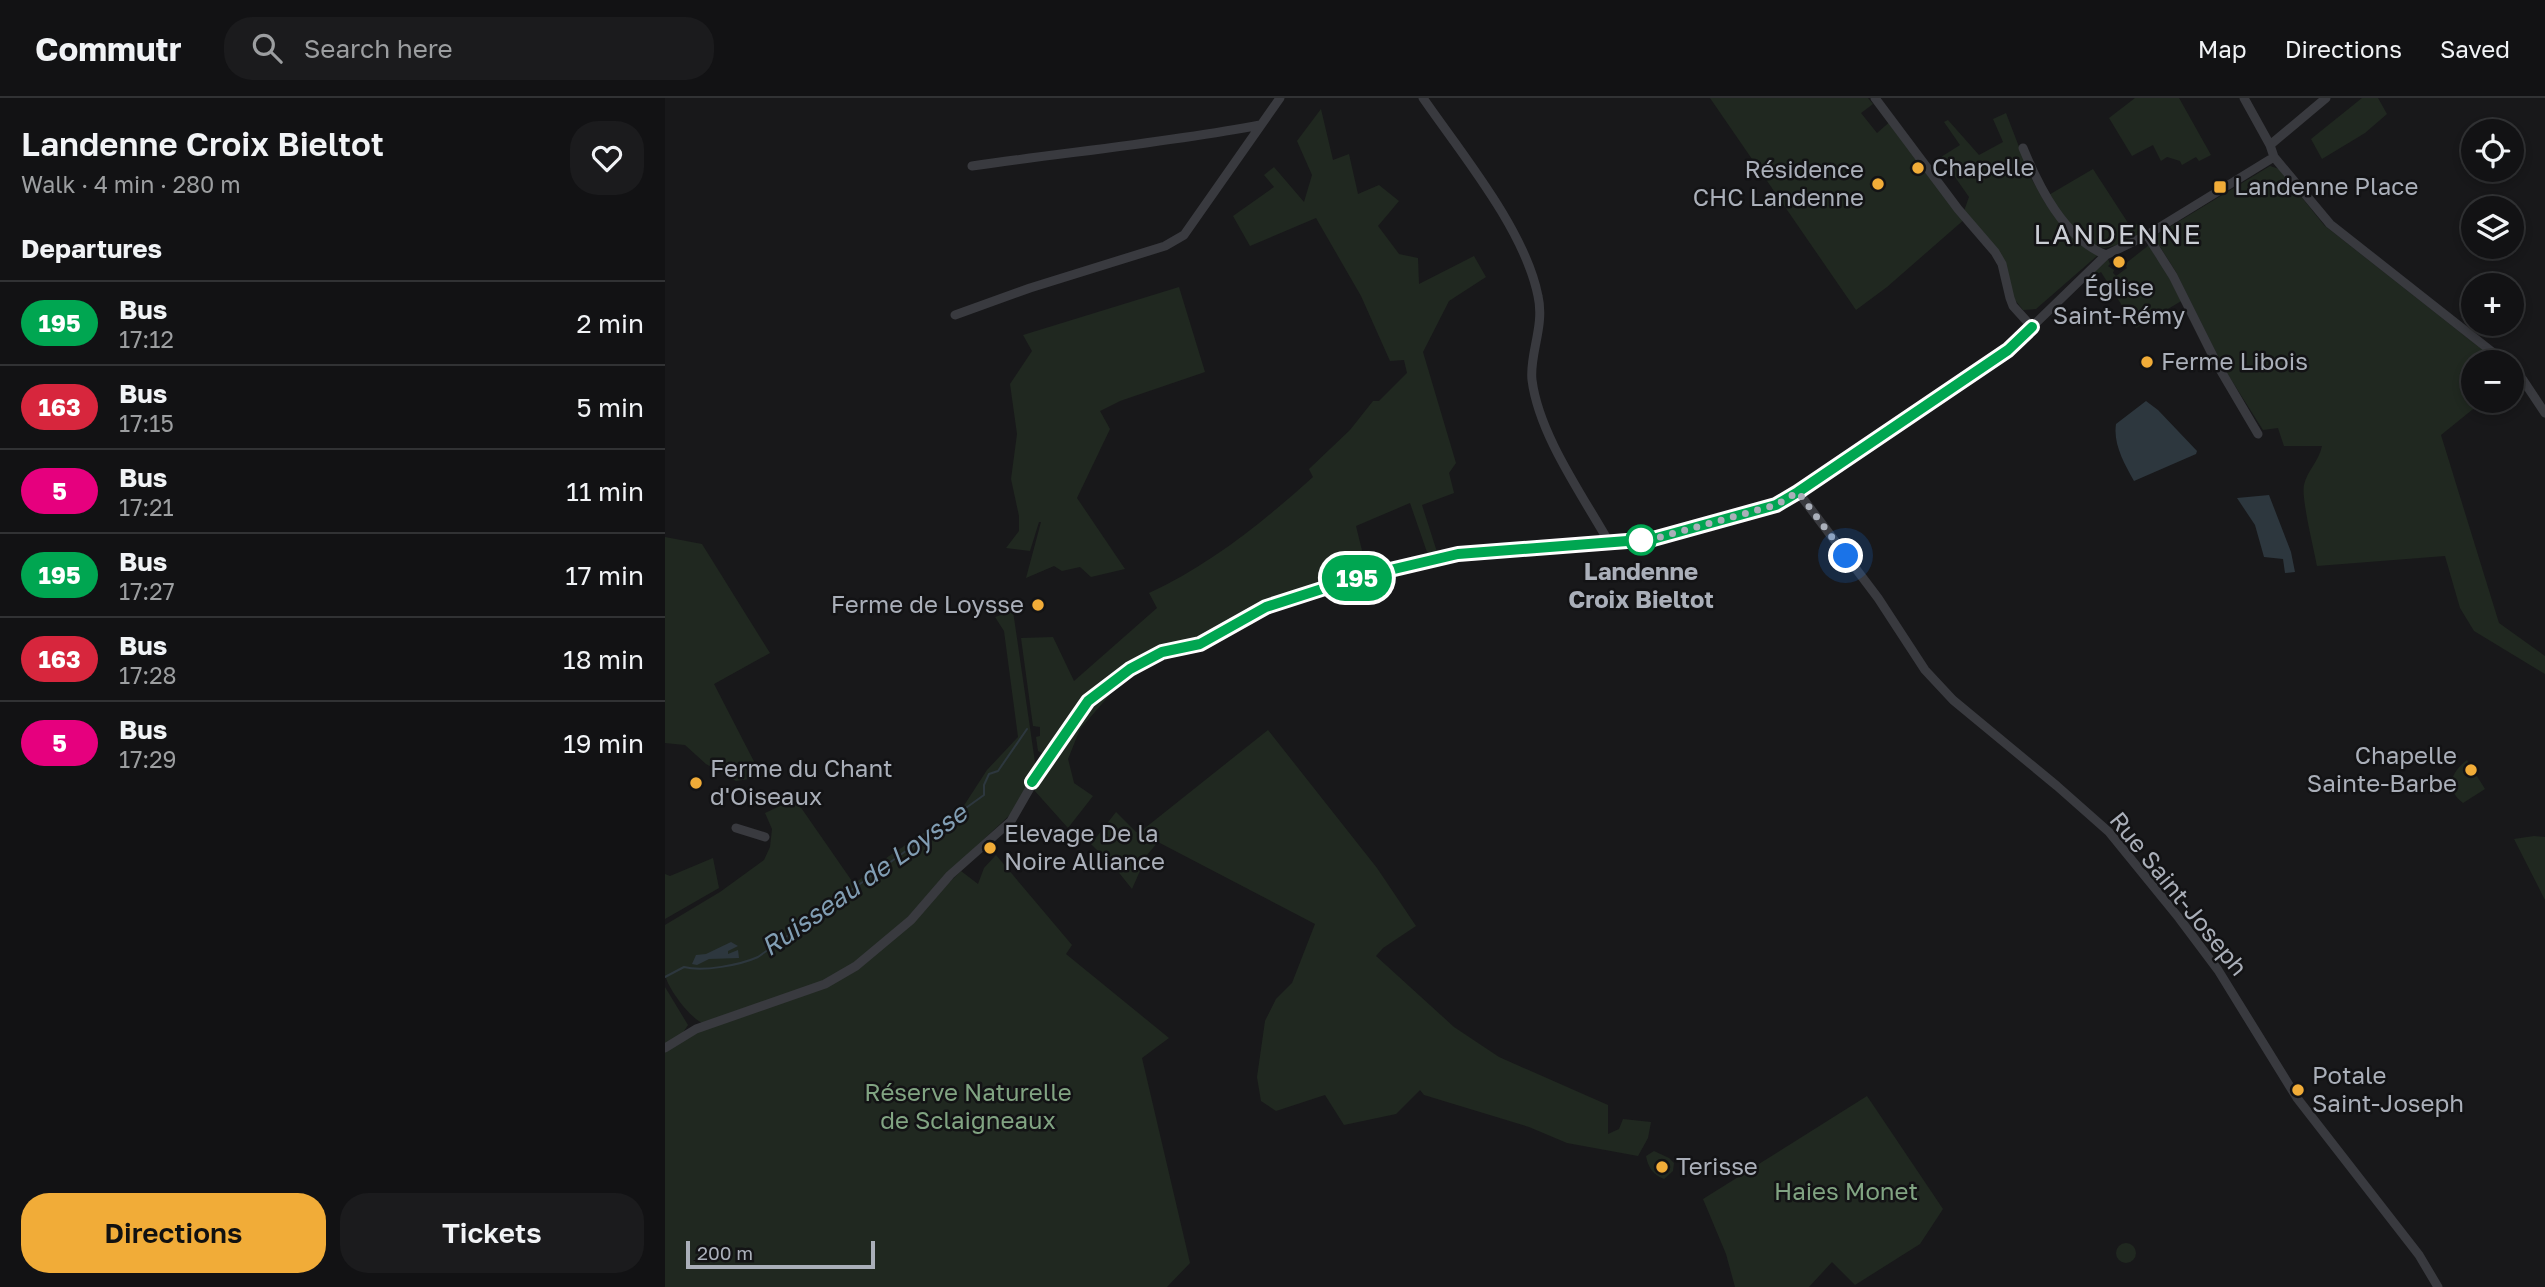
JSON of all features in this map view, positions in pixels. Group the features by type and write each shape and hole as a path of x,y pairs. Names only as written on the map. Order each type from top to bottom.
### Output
{"street":[{"path":"955,315 1030,288 1165,246 1179,238 1194,223 1280,98"},
{"path":"1423,98 1505,216 1524,255 1538,295 1540,325 1532,377 1537,405 1550,437 1610,544"},
{"path":"1875,98 1958,209 1995,252 2002,264 2010,298 2032,327"},
{"path":"2245,98 2274,156 2330,224 2490,350"},
{"path":"2270,145 2326,98"},
{"path":"972,166 1181,139 1260,125"},
{"path":"2023,148 2041,191 2059,214 2095,250 2106,255"},
{"path":"665,1048 696,1029 825,984 856,966 911,920 950,875 1011,821 1032,782 1088,701 1121,675 1162,652 1200,644 1266,607 1356,578 1458,554 1653,539 1776,505 2008,350 2106,255 2147,235 2274,156"},
{"path":"2147,235 2179,286 2218,366 2258,434"},
{"path":"2524,382 2545,413"},
{"name":"Rue Saint-Joseph","path":"1798,492 1878,598 1925,670 1953,700 2109,832 2179,918 2218,971 2297,1098 2411,1245 2438,1287"},
{"path":"736,828 765,837"}],"green space":[{"path":"1710,98 1868,98 1873,104 1861,113 1877,133 1892,120 1966,218 1887,287 1856,310"},
{"path":"2135,98 2179,98 2211,155 2199,161 2196,157 2182,165 2180,161 2167,157 2161,161 2153,145 2132,156 2109,118"},
{"path":"2362,98 2378,98 2387,114 2365,133 2322,159 2311,139"},
{"path":"1321,109 1333,160 1349,154 1358,194 1379,185 1399,201 1378,226 1399,254 1418,258 1419,284 1474,256 1486,277 1449,301 1423,352 1456,463 1449,473 1454,493 1422,505 1438,555 1429,558 1410,503 1356,526 1367,571 1293,592 1248,611 1199,642 1159,649 1134,661 1087,697 1044,754 1038,751 1036,737 1040,736 1040,727 1033,726 1021,638 1053,637 1074,681 1157,608 1149,593 1215,556 1275,510 1313,477 1309,469 1350,430 1373,401 1379,401 1407,373 1404,360 1390,361 1361,296 1316,218 1250,246 1233,216 1274,187 1264,175 1274,167 1304,202 1312,175 1297,141"},
{"path":"2006,113 2031,178 2046,204 2067,228 2098,255 2036,309 2023,310 2012,296 2004,260 1964,211 1969,197 1941,157 1960,145 1944,122 1948,120 1979,155 2003,142 1993,119"},
{"path":"2270,166 2279,169 2324,225 2461,333 2461,336 2465,336 2483,350 2461,350 2461,413 2468,413 2441,435 2499,623 2545,656 2545,674 2474,631 2460,608 2445,556 2317,566 2306,512 2304,485 2322,446 2284,446 2278,428 2263,430 2225,370 2176,272 2155,239 2158,234"},
{"path":"2093,169 2130,226 2141,223 2145,229 2142,233 2114,246 2098,247 2073,228 2047,196"},
{"path":"2149,245 2157,259 2161,260 2183,300 2136,328 2101,272 2097,274 2095,271 2108,259 2108,266 2114,270 2116,276 2127,268 2125,264"},
{"path":"1179,287 1205,372 1120,401 1100,411 1110,429 1077,498 1125,569 1091,577 1080,567 1062,571 1054,566 1026,578 1041,522 1030,551 1006,548 1019,531 1019,516 1011,479 1017,434 1010,384 1032,351 1023,335"},
{"path":"665,537 702,544 770,653 714,684 762,777 736,781 706,764 685,745 665,743"},
{"path":"1013,611 1036,769 1014,811 967,855 890,936 844,970 814,986 705,1024 700,1022 681,1003 667,980 665,925 720,892 764,860 770,847 772,829 765,813 795,799 854,884 889,856 963,807 987,770 1018,737 1004,631 995,617"},
{"path":"1153,660 1151,665 1115,689 1080,729 1068,759 1074,783 1093,796 1068,828 1034,790 1091,701 1126,675"},
{"path":"1268,730 1377,868 1416,926 1383,948 1376,956 1454,1027 1499,1057 1608,1105 1608,1134 1619,1129 1623,1119 1651,1122 1648,1138 1638,1156 1567,1143 1529,1127 1424,1095 1420,1090 1396,1114 1344,1125 1325,1095 1276,1111 1261,1101 1257,1077 1265,1021 1276,999 1292,983 1315,924 1158,842 1147,855 1132,889 1091,844 1116,812 1136,832 1140,832"},
{"path":"2467,760 2485,789 2463,803 2454,792 2452,781 2457,770"},
{"path":"2545,837 2545,900 2514,839"},
{"name":"Réserve Naturelle de Sclaigneaux","path":"996,855 1072,945 1066,954 1169,1038 1142,1058 1190,1263 1167,1287 665,1287 665,1048 696,1029 825,984 894,936 961,871 978,884 984,868"},
{"path":"713,858 719,888 665,919 665,874 670,876"},
{"path":"665,987 688,1025 682,1034 665,1044"},
{"name":"Haies Monet","path":"1867,1096 1943,1209 1920,1244 1855,1285 1832,1262 1809,1287 1735,1287 1726,1254 1703,1199"},
{"name":"Terisse","path":"1654,1151 1674,1163 1673,1171 1664,1179 1654,1173 1648,1164 1646,1156"},
{"path":"2126,1243 2133,1246 2136,1253 2133,1260 2126,1263 2119,1260 2116,1253 2119,1246"}],"shaded area":[{"path":"2146,401 2197,451 2196,454 2134,481 2118,446 2116,424"},
{"path":"2269,495 2291,552 2295,572 2285,573 2283,559 2264,557 2255,525 2237,498"},
{"path":"731,942 738,946 728,951 728,954 738,950 739,958 709,959 697,965 692,964 696,955 706,954"}],"waterway":[{"name":"Ruisseau de Loysse","path":"665,977 684,967 721,967 758,957 984,795 984,785 989,774 998,771 1027,729"}],"bus line":[{"name":"195","path":"1032,782 1088,701 1130,669 1162,652 1200,644 1266,607 1356,578 1458,554 1653,539 1776,505 2008,350 2032,327"}],"place":[{"name":"Chapelle","path":"1918,168"},
{"name":"Résidence CHC Landenne","path":"1878,184"},
{"name":"Landenne Place","path":"2220,187"},
{"name":"Église Saint-Rémy","path":"2119,262"},
{"name":"Ferme Libois","path":"2147,362"},
{"name":"Landenne Croix Bieltot","path":"1641,540"},
{"name":"Ferme de Loysse","path":"1038,605"},
{"name":"Chapelle Sainte-Barbe","path":"2471,770"},
{"name":"Ferme du Chant d'Oiseaux","path":"696,783"},
{"name":"Elevage De la Noire Alliance","path":"990,848"},
{"name":"Potale Saint-Joseph","path":"2298,1090"},
{"name":"Terisse","path":"1662,1167"}],"district":[{"name":"LANDENNE","path":"2118,234"}],"route":[{"path":"1641,540 1632,541 1653,539 1776,505 1798,492 1846,556"}]}
